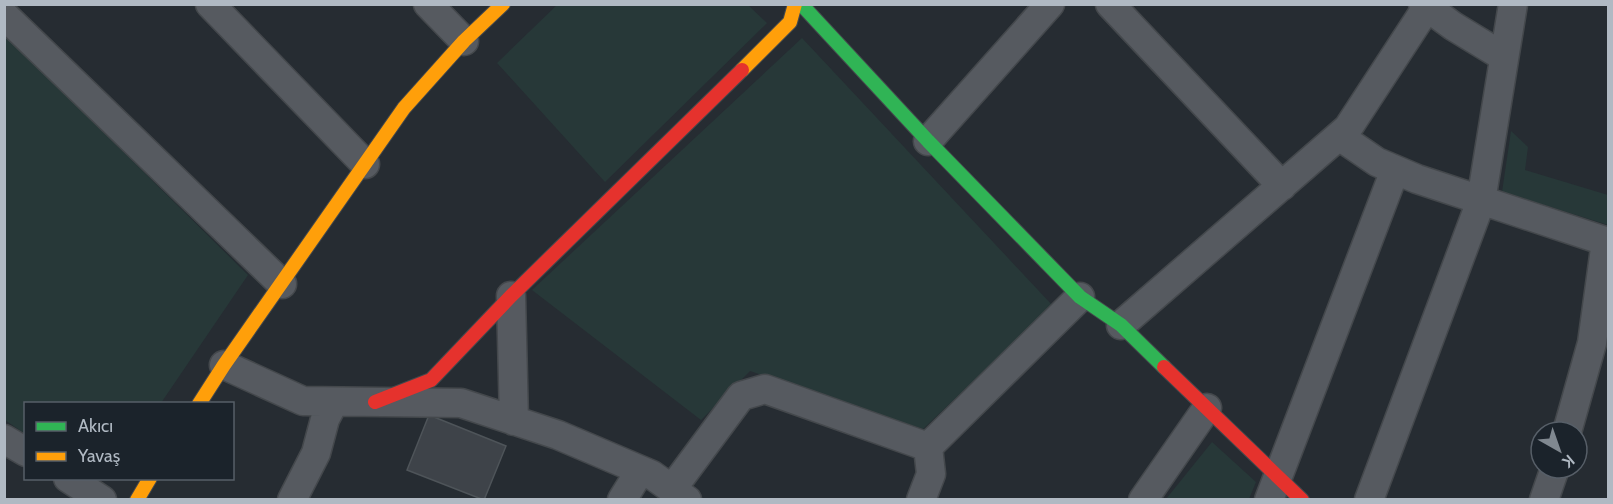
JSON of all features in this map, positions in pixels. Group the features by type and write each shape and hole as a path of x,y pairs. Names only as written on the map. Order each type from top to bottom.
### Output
{"street":[{"path":"210,4 365,164"},
{"path":"428,4 464,41"},
{"path":"200,402 404,108 464,41 503,4"},
{"path":"375,402 431,380 511,296 790,22 795,4"},
{"path":"801,4 928,141 1080,297 1121,326 1207,408 1273,488 1302,500"},
{"path":"928,141 1050,4"},
{"path":"1110,4 1282,186"},
{"path":"1369,500 1481,201 1513,4"},
{"path":"1121,326 1348,128 1425,6 1504,57"},
{"path":"4,15 282,284"},
{"path":"1339,136 1377,162 1417,179 1607,242 1592,342 1570,420"},
{"path":"1273,488 1395,170"},
{"path":"511,296 514,421"},
{"path":"928,447 1080,297"},
{"path":"224,365 303,401 461,403 558,435 652,476 680,494 741,396 765,389 928,447"},
{"path":"292,500 316,453 326,419 334,402"},
{"path":"1143,500 1207,408"},
{"path":"4,439 24,451"},
{"path":"921,500 931,474 928,447"},
{"path":"622,500 640,471"},
{"path":"71,480 102,500"},
{"path":"137,500 149,480"},
{"path":"1544,500 1551,480"}],"shaded area":[{"path":"557,5 748,5 767,23 605,182 497,63"},
{"path":"4,34 248,275 162,402 24,402 24,433 5,420"},
{"path":"802,38 1053,306 923,429 750,371 701,420 532,290"},
{"path":"1511,131 1528,147 1525,170 1608,195 1608,225 1502,192"},
{"path":"1212,442 1256,482 1249,499 1166,499"}],"building":[{"path":"429,415 506,446 484,500 407,470"}],"traffic: fast":[{"path":"801,4 928,141 1080,297 1121,325 1164,367"}],"traffic: slow":[{"path":"200,402 404,108 464,41 503,4"},
{"path":"742,70 790,22 795,4"},
{"path":"137,500 149,480"}],"traffic: jam":[{"path":"375,402 431,380 511,296 742,70"},
{"path":"1164,367 1302,500"}]}
